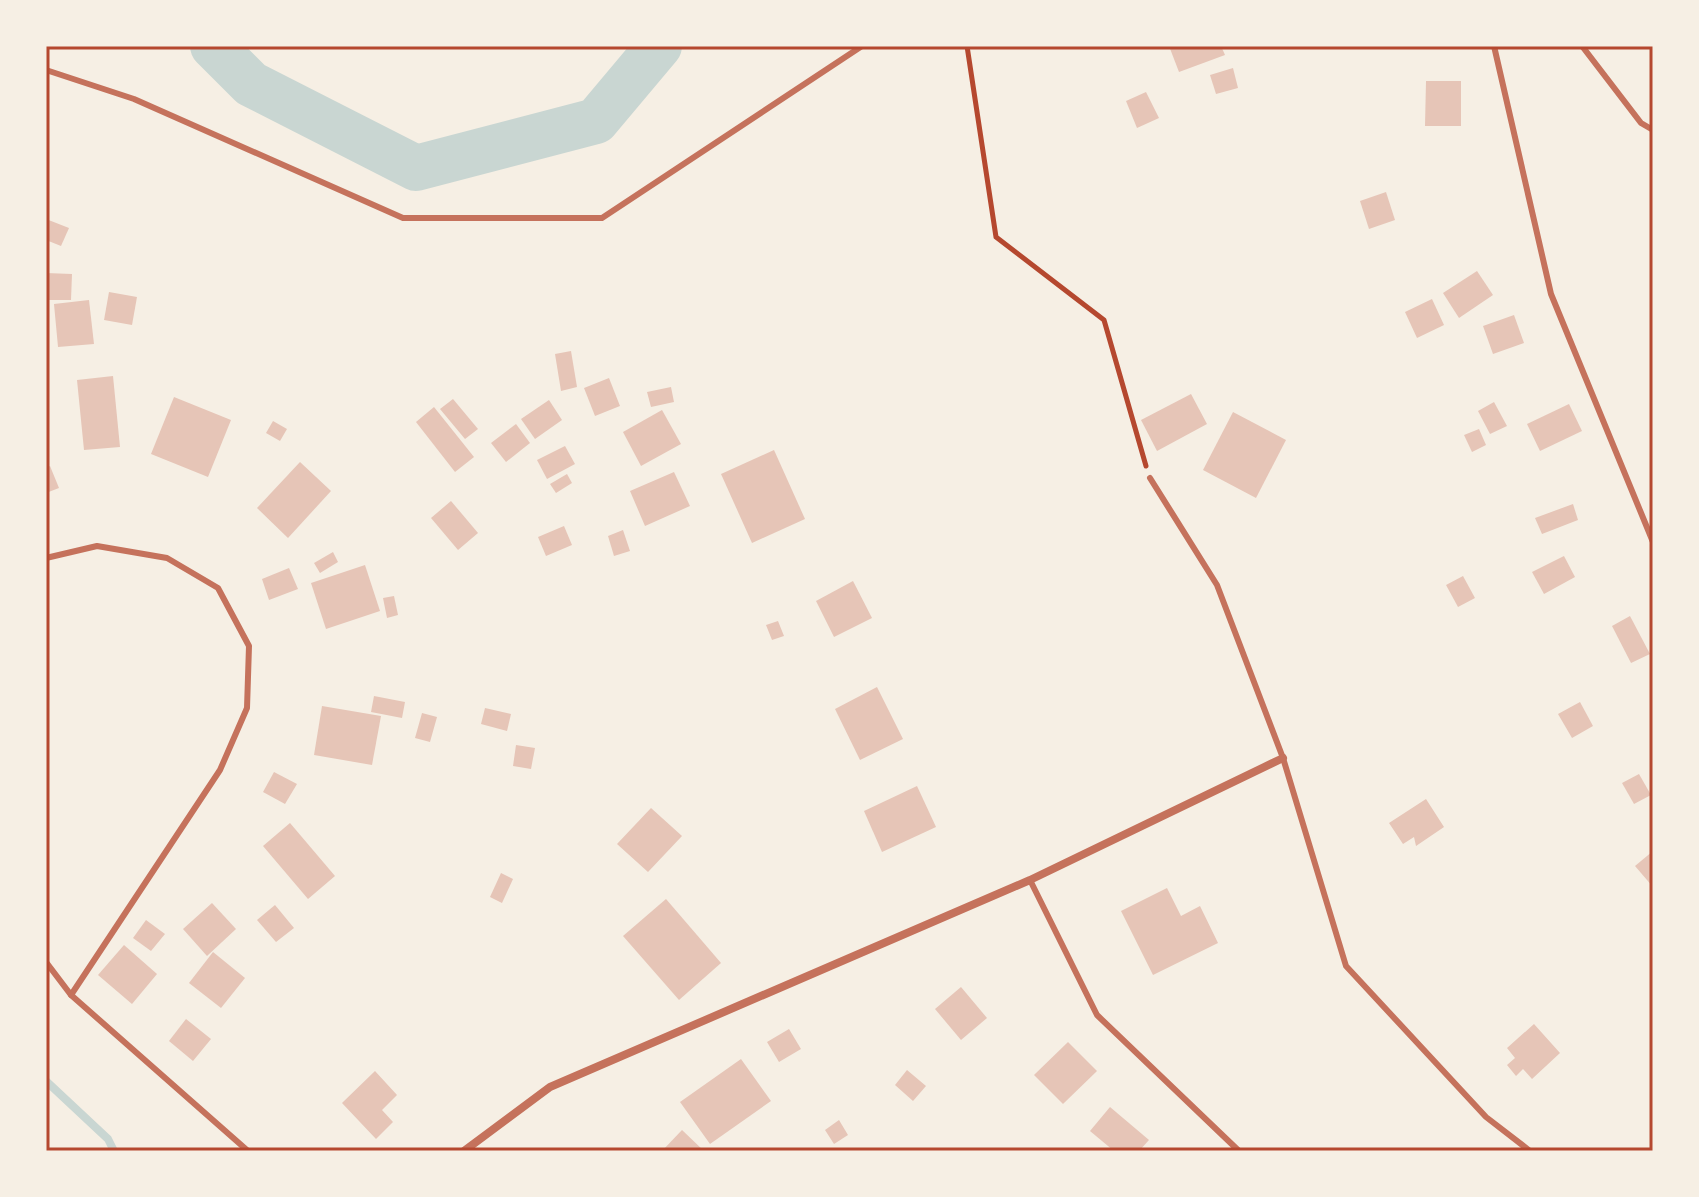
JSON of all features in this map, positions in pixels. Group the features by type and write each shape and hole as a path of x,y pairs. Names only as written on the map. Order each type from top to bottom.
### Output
{"street":[{"path":"464,1151 550,1087 1030,880 1283,758"}],"lane":[{"path":"46,70 134,99 403,218 602,218 862,46"},
{"path":"1494,46 1551,294 1653,542"},
{"path":"1582,46 1641,123 1653,130"},
{"path":"1150,478 1217,585 1283,758 1346,966 1486,1117 1530,1151"},
{"path":"46,558 97,546 167,558 218,588 249,646 247,708 220,770 71,995"},
{"path":"1030,880 1097,1015 1239,1151"},
{"path":"46,962 71,995 248,1151"}],"path":[{"path":"967,46 996,237 1104,320 1150,478"}],"building":[{"path":"1169,46 1221,46 1225,55 1179,72"},
{"path":"1233,68 1238,88 1216,94 1210,75"},
{"path":"1426,81 1461,81 1461,126 1425,126"},
{"path":"1146,92 1159,118 1137,128 1126,101"},
{"path":"1386,192 1395,220 1369,229 1360,201"},
{"path":"46,219 69,228 61,246 46,240"},
{"path":"1477,271 1493,295 1459,318 1443,293"},
{"path":"46,273 72,274 71,300 46,300"},
{"path":"109,292 137,297 132,325 104,320"},
{"path":"1432,299 1444,325 1417,338 1405,312"},
{"path":"89,300 94,344 58,347 54,304"},
{"path":"1514,315 1524,343 1493,354 1483,326"},
{"path":"571,351 577,387 561,391 555,354"},
{"path":"113,376 120,447 84,450 77,380"},
{"path":"609,378 620,406 595,416 584,388"},
{"path":"671,387 674,402 651,407 647,392"},
{"path":"1191,394 1207,424 1157,451 1141,420"},
{"path":"174,397 231,420 208,477 151,454"},
{"path":"453,399 478,429 465,439 440,409"},
{"path":"549,400 562,420 535,439 521,419"},
{"path":"1494,402 1507,426 1490,434 1478,411"},
{"path":"1569,404 1582,431 1540,451 1527,424"},
{"path":"434,407 474,457 455,472 416,422"},
{"path":"662,410 681,444 641,466 623,432"},
{"path":"1233,412 1286,440 1256,498 1203,470"},
{"path":"273,421 287,429 280,441 266,433"},
{"path":"516,424 530,443 506,462 491,443"},
{"path":"1479,429 1486,445 1472,452 1464,435"},
{"path":"565,446 575,464 547,479 537,460"},
{"path":"774,450 805,519 752,543 721,474"},
{"path":"300,462 331,491 288,538 257,508"},
{"path":"50,466 59,488 46,493 46,468"},
{"path":"674,472 690,506 645,526 630,491"},
{"path":"567,474 572,483 556,493 550,484"},
{"path":"451,501 478,533 458,550 431,518"},
{"path":"1573,504 1578,520 1542,534 1535,518"},
{"path":"564,526 572,545 546,556 538,537"},
{"path":"623,530 630,551 614,556 608,536"},
{"path":"333,552 338,562 320,573 314,563"},
{"path":"1564,556 1575,577 1544,594 1532,572"},
{"path":"365,565 380,611 326,629 311,583"},
{"path":"289,568 298,589 269,600 262,579"},
{"path":"1463,576 1475,598 1458,607 1446,585"},
{"path":"853,581 872,618 834,637 816,601"},
{"path":"394,596 398,615 387,618 383,598"},
{"path":"1630,616 1650,654 1631,663 1612,626"},
{"path":"778,621 784,636 772,640 766,625"},
{"path":"877,687 903,739 860,760 835,709"},
{"path":"374,696 405,702 402,718 371,712"},
{"path":"1580,702 1593,726 1572,738 1558,714"},
{"path":"322,706 381,716 372,765 314,755"},
{"path":"485,708 511,714 507,731 481,724"},
{"path":"422,713 437,717 430,742 415,738"},
{"path":"516,745 535,748 531,769 513,766"},
{"path":"274,772 297,784 285,804 263,792"},
{"path":"1639,774 1651,795 1634,804 1622,783"},
{"path":"917,786 936,827 882,852 864,811"},
{"path":"1426,799 1444,827 1416,846 1414,837 1403,844 1389,823"},
{"path":"651,808 682,836 648,872 617,844"},
{"path":"290,823 335,876 308,899 263,846"},
{"path":"1653,851 1653,887 1635,866"},
{"path":"501,873 513,879 502,903 490,897"},
{"path":"1167,888 1181,916 1200,906 1218,943 1153,975 1121,911"},
{"path":"666,899 721,963 679,1000 623,936"},
{"path":"212,903 236,929 207,956 183,929"},
{"path":"275,905 294,928 276,942 257,920"},
{"path":"146,920 165,934 151,951 133,938"},
{"path":"124,945 157,974 132,1004 98,975"},
{"path":"213,952 245,978 221,1008 189,983"},
{"path":"961,987 987,1018 961,1040 935,1009"},
{"path":"186,1019 211,1039 193,1061 169,1041"},
{"path":"1534,1024 1560,1053 1532,1079 1523,1069 1516,1076 1507,1065 1515,1058 1507,1048"},
{"path":"789,1029 801,1049 779,1062 767,1042"},
{"path":"1068,1042 1097,1071 1063,1104 1034,1075"},
{"path":"741,1059 771,1101 710,1144 680,1102"},
{"path":"907,1070 926,1086 913,1101 895,1085"},
{"path":"375,1071 397,1095 382,1110 393,1122 376,1139 342,1103"},
{"path":"1110,1107 1149,1140 1139,1151 1114,1151 1090,1131"},
{"path":"839,1120 848,1135 834,1144 825,1130"},
{"path":"682,1130 704,1151 662,1151"}],"waterway":[{"path":"213,46 251,84 416,168 596,121 659,46"},
{"path":"46,1081 108,1139 114,1151"}]}
